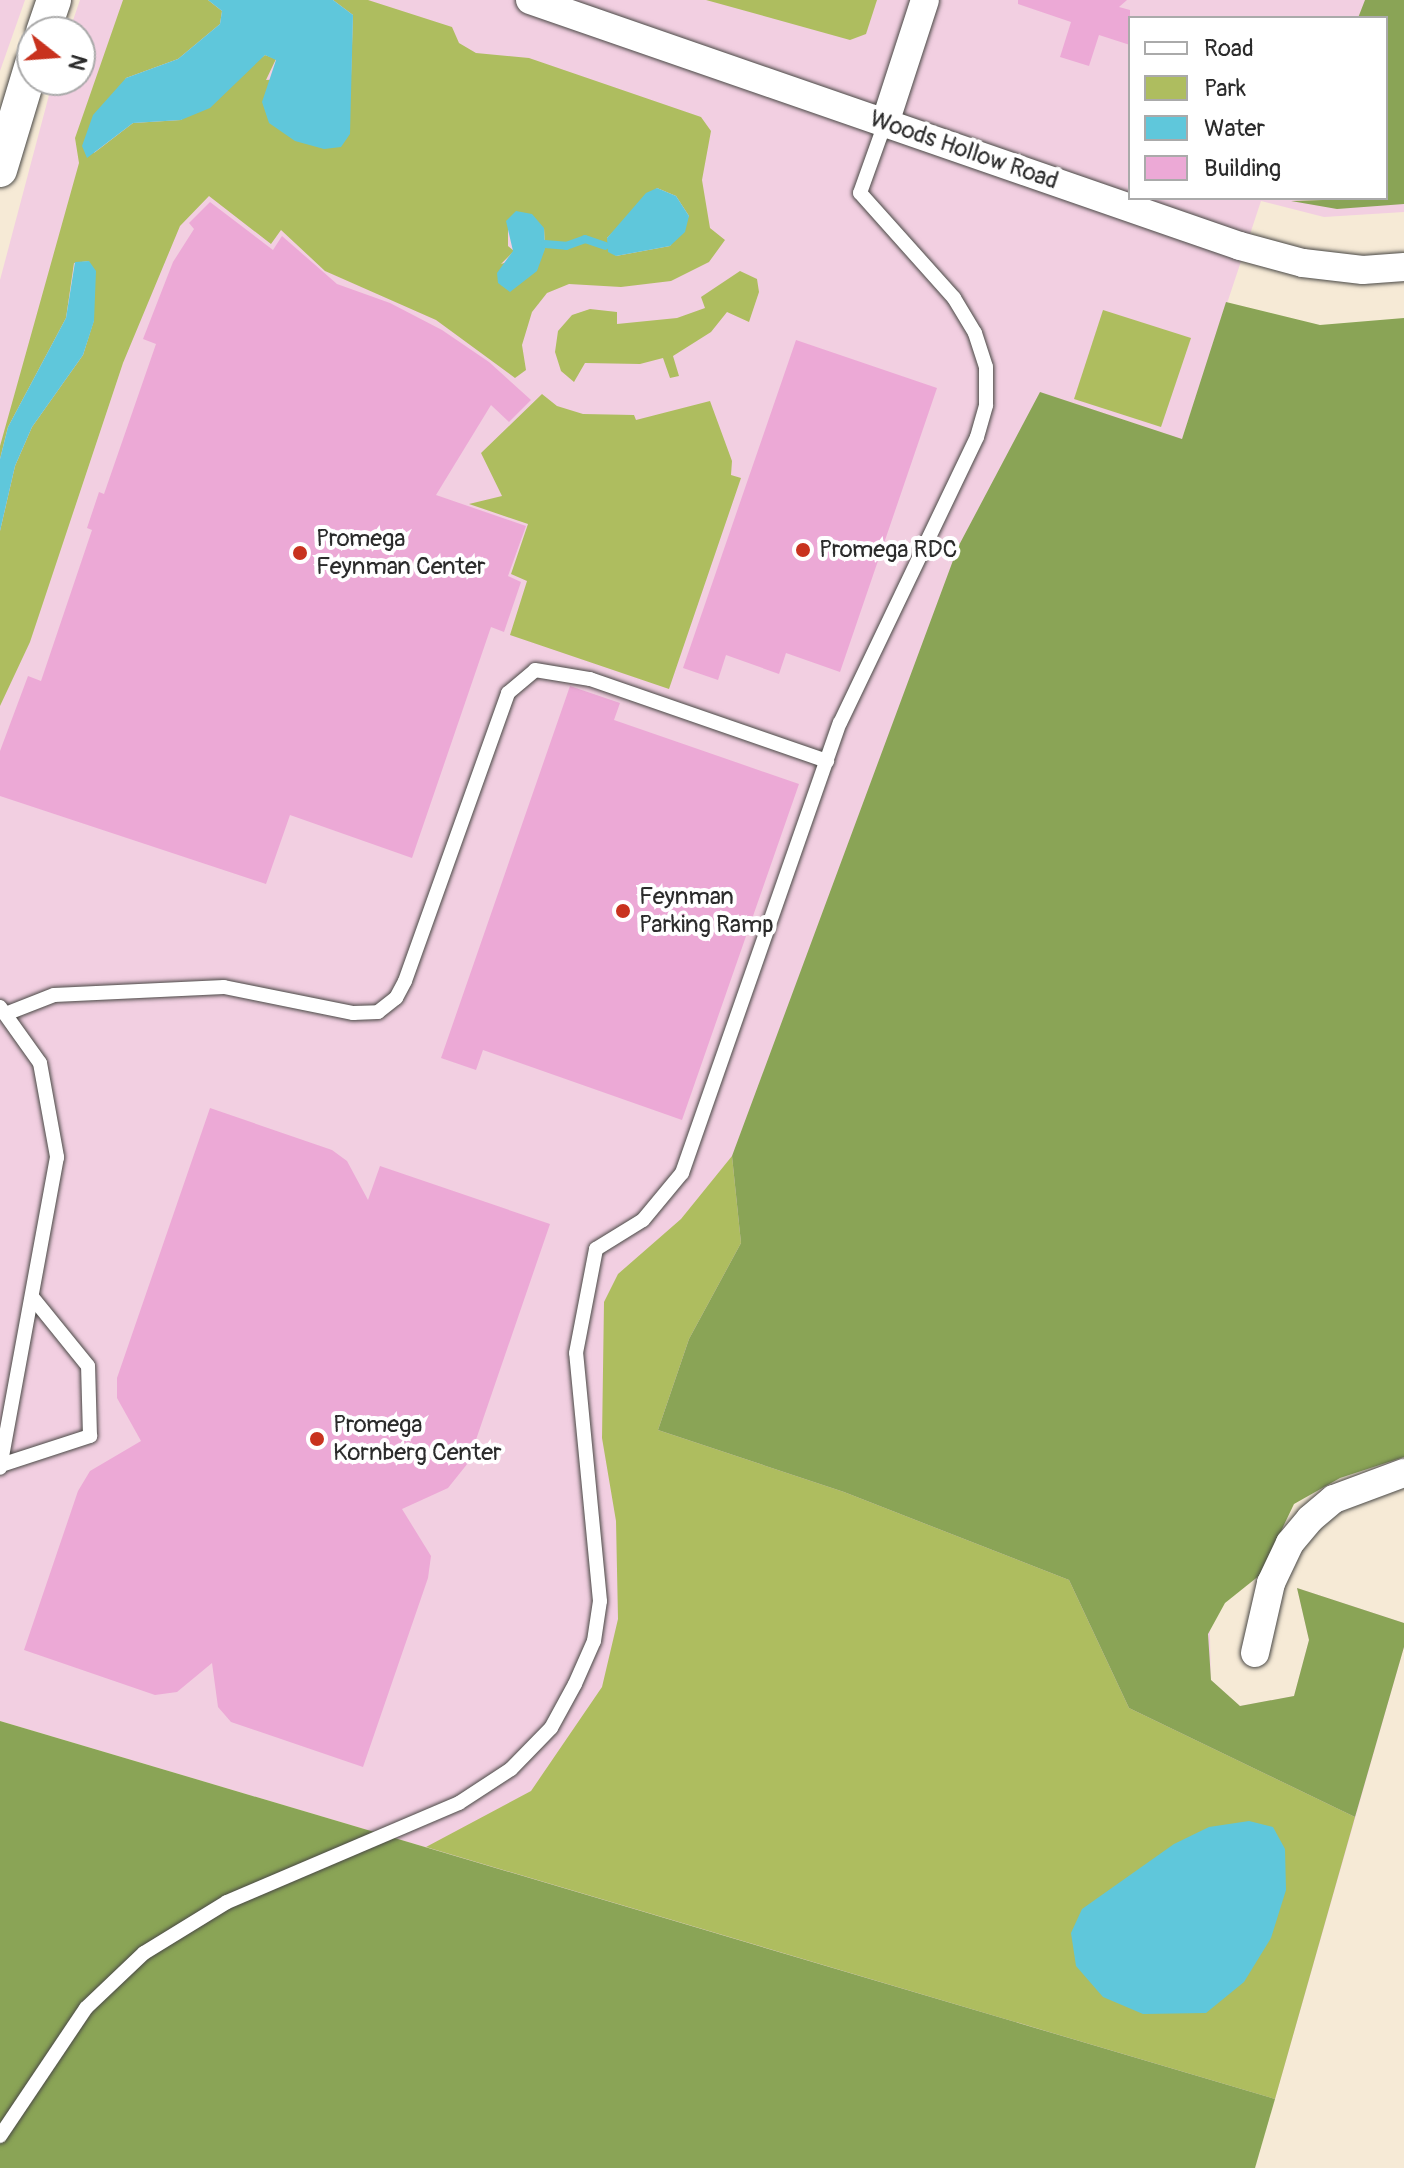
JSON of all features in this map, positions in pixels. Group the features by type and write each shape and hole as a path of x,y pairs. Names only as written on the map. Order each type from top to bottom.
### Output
{"street":[{"name":"Woods Hollow Road","path":"530,0 1240,246 1303,263 1363,270 1404,267"},
{"path":"885,123 925,0"},
{"path":"0,170 22,96"},
{"path":"1255,1653 1271,1583 1290,1543 1310,1519 1334,1499 1404,1473"}],"lane":[{"path":"0,2136 86,2008 144,1953 227,1902 459,1803 511,1769 551,1728 594,1641 600,1601 576,1353 596,1249 643,1220 682,1173 840,723 977,437 986,405 986,367 975,333 954,298 860,193 885,123"},
{"path":"0,1467 57,1157 40,1063 4,1010 54,995 224,987 353,1013 378,1012 396,998 405,981 508,693 535,670 590,679 827,761"},
{"path":"0,1467 90,1436 88,1366 33,1298"}],"shaded area":[{"path":"0,0 25,0 19,16 16,16 16,26 0,71"},
{"path":"80,0 1404,0 1404,212 1324,217 1261,201 1182,439 1211,1680 1240,1706 1294,1696 1309,1640 1297,1588 1404,1623 1404,1647 1275,2099 0,1721 0,280 49,96 96,96 96,16 74,16"}],"green space":[{"path":"123,0 208,0 222,11 220,24 178,59 126,78 94,153 133,123 181,120 265,55 276,59 266,80 351,76 353,15 333,0 368,0 452,27 459,43 476,53 529,58 701,117 711,131 702,180 710,228 725,240 709,262 671,281 621,287 569,284 547,293 532,312 522,345 526,370 515,378 436,320 325,271 281,230 271,244 209,196 180,226 123,363 30,642 0,706 0,531 15,466 32,427 83,355 94,320 89,261 74,263 66,318 8,427 0,459 0,446 79,163 75,138 90,96 96,96 96,78","holes":["657,188 676,196 689,216 670,246 616,256 607,238","508,226 544,228 545,249 501,264 514,251 508,246"]},
{"path":"706,0 877,0 866,34 850,40"},
{"path":"1365,0 1404,0 1404,204 1337,209 1291,201 1388,200 1388,16 1359,16"},
{"path":"740,271 757,279 759,292 749,322 727,312 711,332 673,356 679,376 670,378 663,358 640,364 585,363 574,382 561,371 555,352 558,331 572,315 590,309 617,312 617,324 677,318 705,308 701,297"},
{"path":"1226,302 1320,325 1404,318 1404,1457 1340,1478 1294,1504 1260,1575 1225,1603 1208,1634 1211,1680 1240,1706 1294,1696 1309,1640 1297,1588 1404,1623 1404,1647 1355,1817 1129,1708 1069,1580 844,1492 658,1430 689,1339 741,1243 732,1156 958,547 1040,392 1182,439"},
{"path":"1103,310 1191,338 1161,427 1074,399"},
{"path":"542,394 557,406 583,414 634,415 636,420 710,401 732,461 731,475 741,478 669,689 510,635 527,581 511,574 528,524 469,504 502,496 481,453"},
{"path":"732,1156 741,1243 689,1339 658,1430 844,1492 1069,1580 1129,1708 1355,1817 1275,2099 426,1847 531,1791 602,1687 618,1619 616,1521 602,1438 604,1302 618,1274 681,1219"},
{"path":"0,1721 1275,2099 1255,2168 0,2168"}],"water":[{"path":"208,0 333,0 353,15 350,134 341,147 324,149 295,141 269,123 262,102 276,60 265,55 210,108 181,120 133,123 87,158 82,146 93,115 126,78 178,59 220,24 222,11"},
{"path":"657,188 676,196 689,216 685,232 670,246 616,256 608,252 607,238 646,193"},
{"path":"516,211 532,214 544,228 545,249 537,271 510,292 498,283 497,273 513,251 506,221"},
{"path":"89,261 96,271 94,321 83,355 32,427 15,466 0,531 0,459 8,427 66,318 75,262"},
{"path":"1249,1821 1273,1827 1285,1849 1286,1890 1271,1938 1244,1982 1206,2013 1143,2014 1103,1997 1076,1966 1071,1933 1082,1909 1174,1844 1209,1827"}],"building":[{"path":"1018,0 1127,0 1119,7 1130,10 1128,44 1099,35 1089,66 1060,57 1071,22 1018,4"},
{"name":"Promega Feynman Center","path":"210,202 273,250 282,236 337,284 390,303 442,330 489,362 531,400 509,422 491,405 436,495 526,526 508,576 521,582 504,632 491,627 412,858 290,815 266,884 0,796 0,751 28,676 41,681 92,530 87,528 99,492 104,494 156,344 143,339 173,262 194,229 189,223"},
{"name":"Promega RDC","path":"796,340 937,388 840,672 786,653 779,674 726,655 718,680 683,668"},
{"name":"Feynman Parking Ramp","path":"570,686 620,703 614,720 799,784 682,1120 483,1050 476,1070 441,1058"},
{"name":"Promega Kornberg Center","path":"210,1108 332,1150 347,1161 368,1200 380,1166 550,1224 468,1463 448,1488 402,1509 431,1556 428,1578 363,1767 231,1722 218,1707 212,1663 177,1692 155,1695 24,1650 78,1491 90,1471 141,1441 117,1398 117,1378"}],"waterway":[{"path":"545,244 566,246 585,239 605,246"}],"place":[{"name":"Promega RDC","path":"803,550"},
{"name":"Promega Feynman Center","path":"300,553"},
{"name":"Feynman Parking Ramp","path":"623,911"},
{"name":"Promega Kornberg Center","path":"317,1439"}]}
